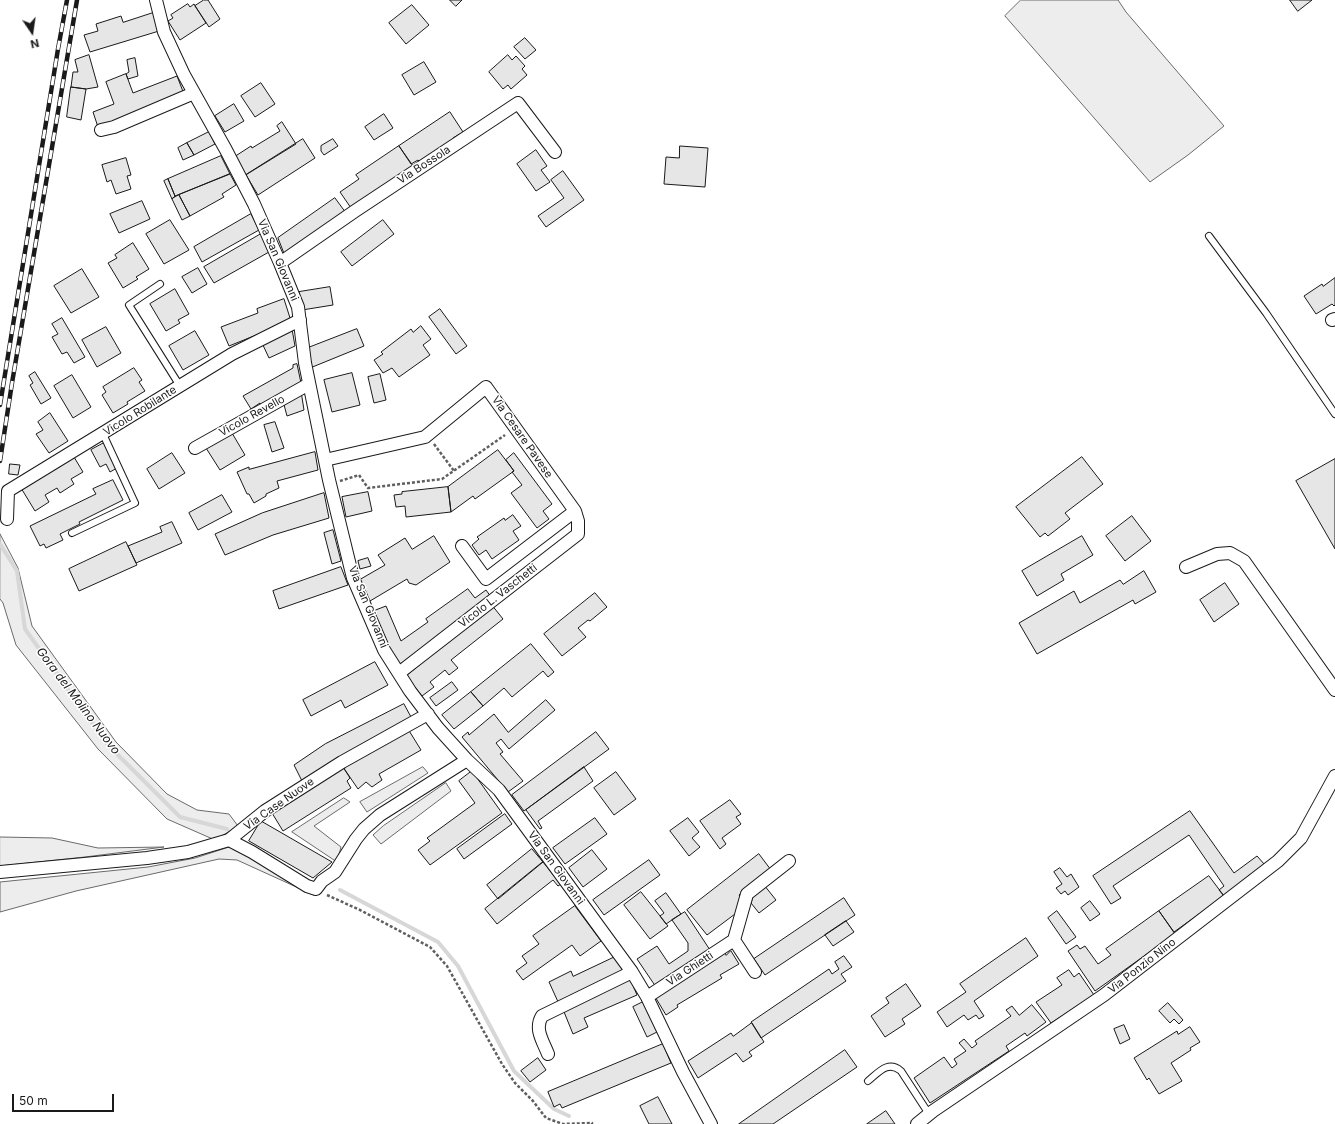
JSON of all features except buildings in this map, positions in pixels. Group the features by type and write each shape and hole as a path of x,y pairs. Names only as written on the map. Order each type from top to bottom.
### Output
{"street":[{"name":"Via San Giovanni","path":"156,0 164,32 184,75 254,204 298,307 309,384 330,484 353,578 384,650 410,691 438,728 467,760 499,790 632,972 647,997 683,1072 711,1124"},
{"path":"101,130 114,127 194,93"},
{"name":"Via Bossola","path":"280,263 355,211 518,103 555,152"},
{"name":"Vicolo Robilante","path":"7,519 8,491 232,354 300,320"},
{"name":"Vicolo Revello","path":"195,448 309,384"},
{"name":"Via Cesare Pavese","path":"325,460 425,437 486,387 575,511"},
{"path":"462,546 486,579 575,511"},
{"name":"Vicolo L. Vaschetti","path":"398,673 578,534 578,521 575,511"},
{"path":"1186,567 1217,554 1230,553 1244,561 1335,690"},
{"name":"Via Case Nuove","path":"0,872 147,858 188,852 229,840 265,811 342,762 428,714"},
{"path":"229,840 252,852 307,886 316,889 322,882 335,872 356,839 364,829 380,815 467,760"},
{"name":"Via Ponzio Nino","path":"917,1124 929,1114 1104,995 1278,861 1301,838 1335,776"},
{"path":"755,972 734,940 747,894 789,861"},
{"name":"Via Ghietti","path":"647,997 734,940"},
{"path":"548,1054 538,1028 539,1021 542,1016 555,1008 632,972"}],"lane":[{"path":"1209,236 1266,313 1335,414"},
{"path":"160,284 130,305 180,386"},
{"path":"72,533 135,503 103,434"},
{"path":"868,1081 885,1068 892,1066 896,1067 902,1071 929,1114"}],"path":[{"path":"330,484 359,475 368,488 442,479 515,428"},
{"path":"427,435 454,471"},
{"path":"316,889 360,910 430,947 447,966 502,1064 515,1083 533,1101 546,1118 563,1124 592,1124"}],"shaded area":[{"path":"1021,0 1118,0 1126,12 1224,126 1188,155 1150,182 1005,16"},
{"path":"0,534 18,568 32,626 116,742 167,794 197,810 229,814 238,826 215,840 167,819 98,749 16,645 3,603 0,599"},
{"path":"423,767 428,773 367,812 360,802"},
{"path":"446,783 451,791 381,844 373,835 383,826"},
{"path":"344,798 350,802 314,826 341,847 337,862 292,832"},
{"path":"0,837 52,838 98,848 164,847 0,866"},
{"path":"230,847 266,865 314,895 237,860 219,859 76,891 0,912 0,882 148,867 195,858"}],"waterway":[{"name":"Gora del Molino Nuovo","path":"0,544 17,571 25,629 108,745 180,817 227,829"},
{"name":"Gora del Molino Nuovo","path":"340,890 438,942 458,966 514,1071 554,1109 569,1116"}],"railway":[{"path":"0,405 67,0"},
{"path":"0,461 77,0"}]}
